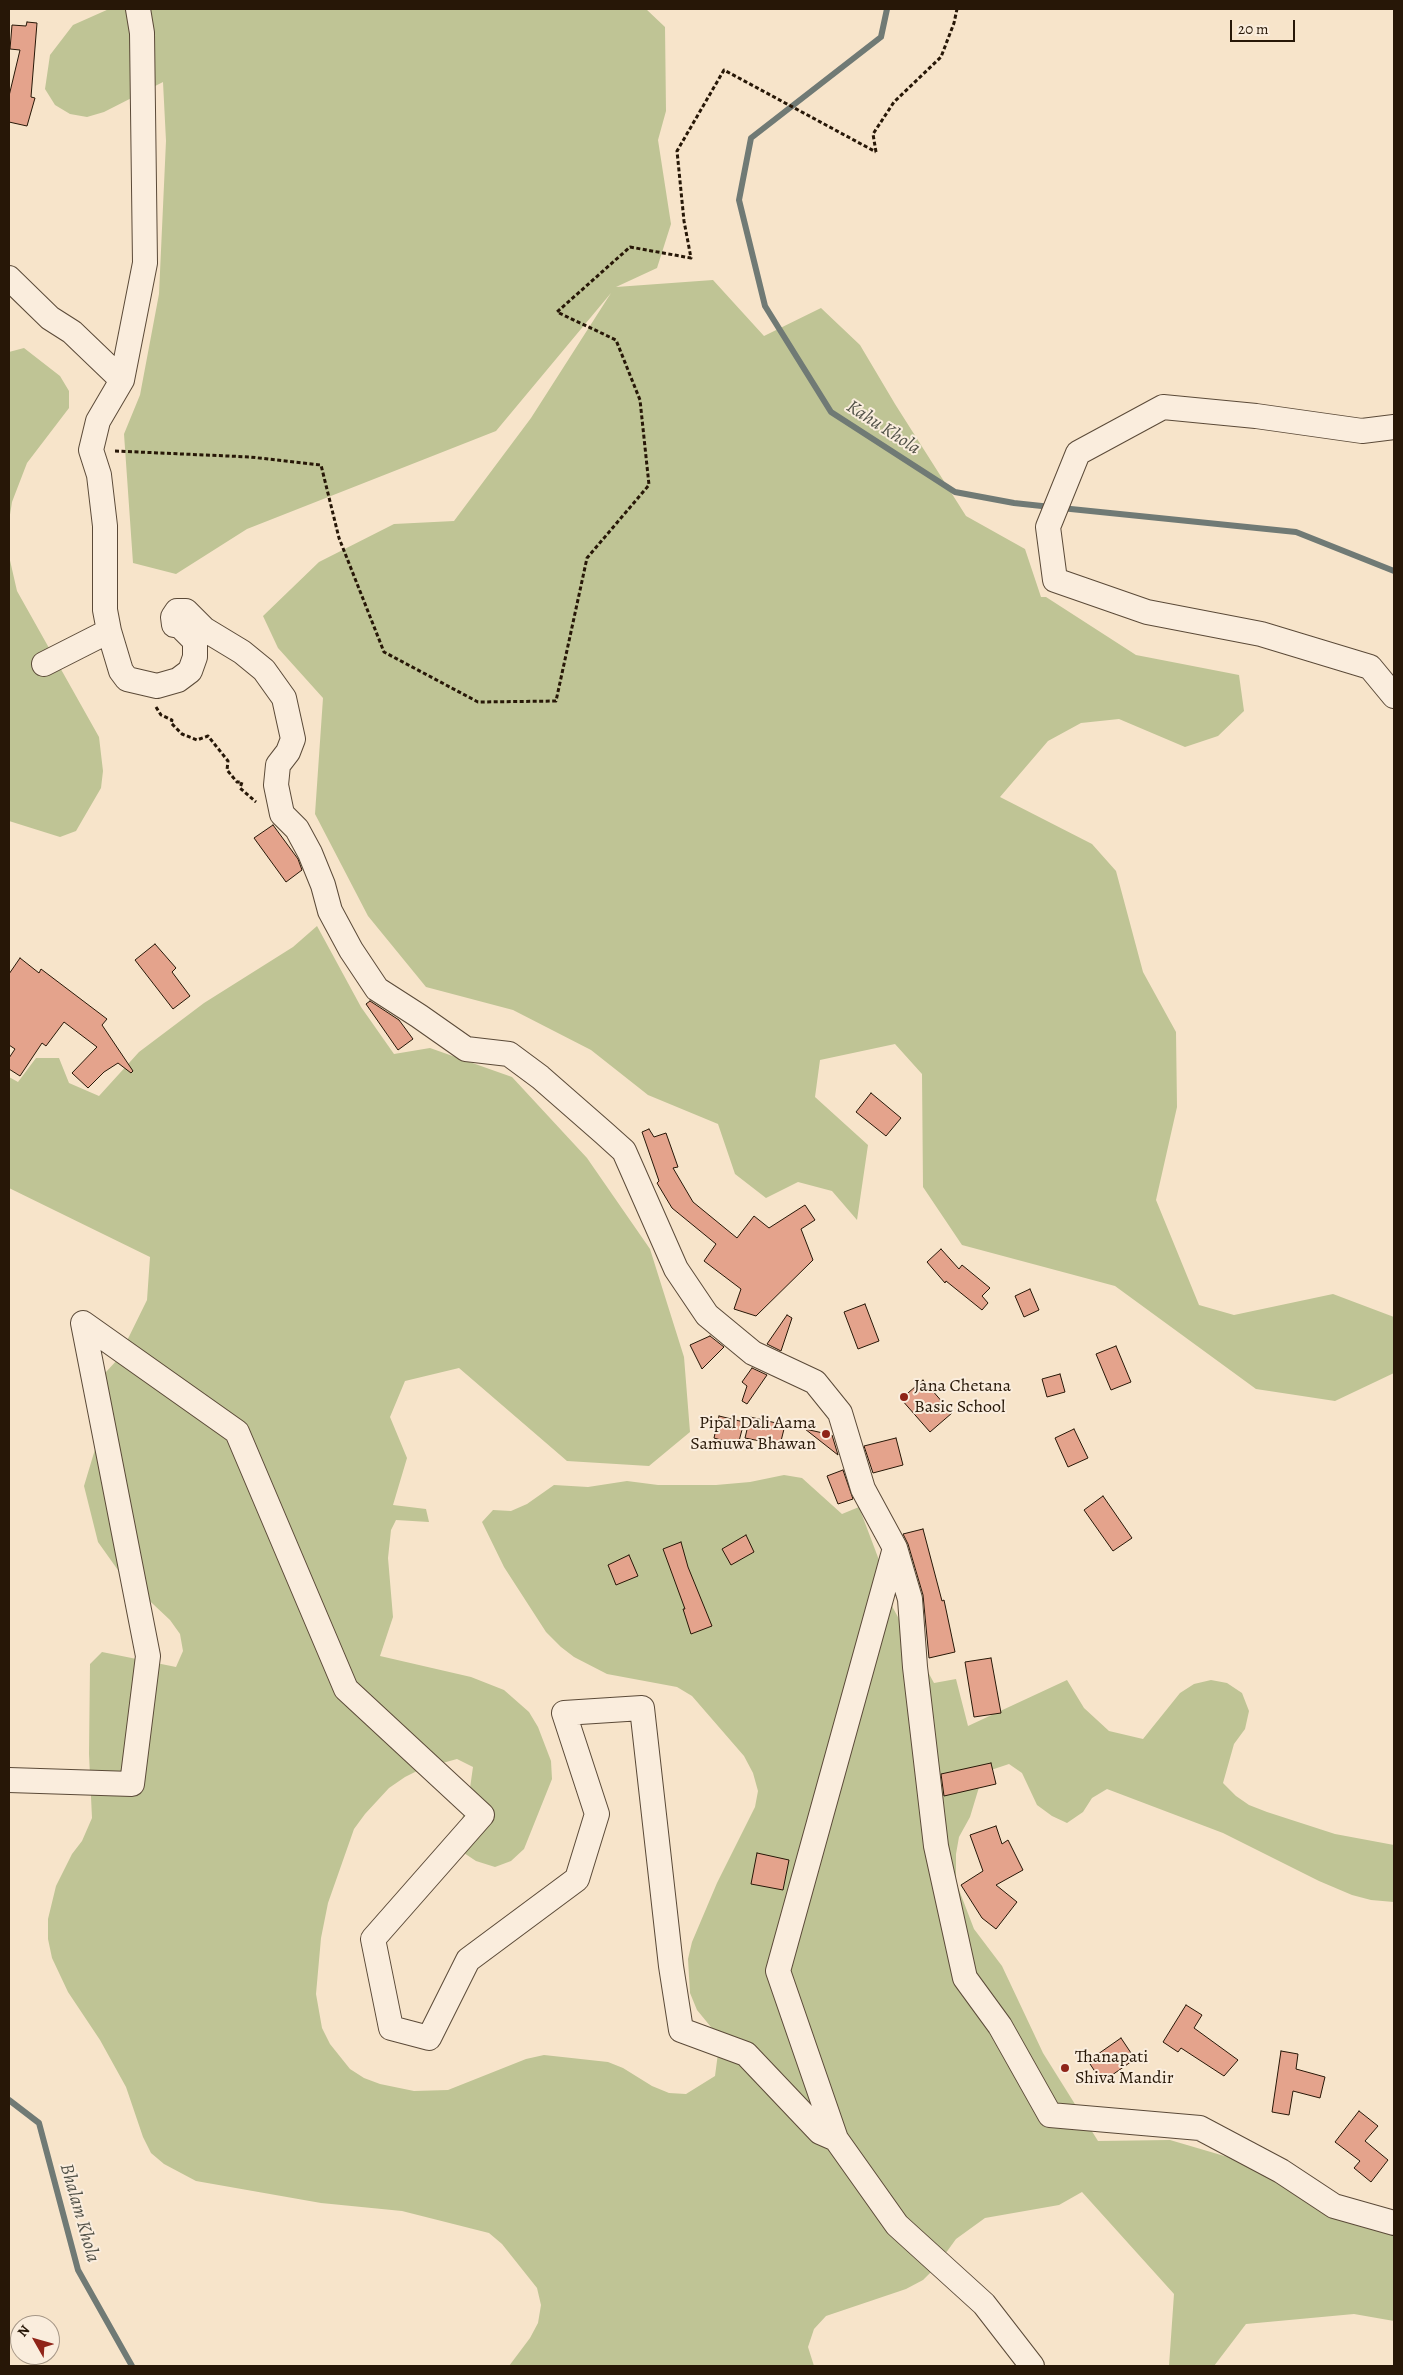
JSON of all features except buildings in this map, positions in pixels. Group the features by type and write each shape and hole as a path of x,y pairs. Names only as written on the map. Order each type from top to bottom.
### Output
{"street":[{"path":"138,9 142,33 145,263 122,380 98,421 91,450 99,475 105,526 105,610 121,671 127,679 157,686 178,680 190,671 195,657 195,641 180,626 174,625 173,617 177,611 186,611 204,629 242,652 264,670 284,698 293,739 288,752 278,765 276,785 282,811 297,829 310,853 323,885 330,911 351,950 377,989 466,1049 509,1054 540,1077 624,1151 676,1269 707,1315 753,1353 815,1382 840,1413 863,1489 895,1548 910,1599 915,1667 936,1846 965,1978 1000,2026 1050,2115 1200,2128 1281,2171 1334,2206 1394,2223"},
{"path":"9,278 50,318 72,332 122,380"},
{"path":"1394,427 1362,431 1256,416 1164,407 1078,454 1048,527 1056,580 1147,612 1262,634 1370,667 1394,696"},
{"path":"44,664 109,631"},
{"path":"9,1780 132,1784 148,1656 84,1323 237,1432 346,1688 482,1815 373,1939 391,2028 429,2038 468,1960 577,1879 597,1814 564,1713 642,1708 671,1966 682,2030 746,2054 820,2132 836,2139"},
{"path":"895,1548 778,1971 836,2139 897,2225 984,2304 1032,2366"}],"path":[{"path":"91,450 250,457 321,465 339,538 384,652 478,702 556,701 587,558 649,485 640,400 616,340 558,312 630,247 691,258 684,221 677,151 724,70 876,152 873,134 894,102 941,57 954,23 957,9"},
{"path":"139,682 161,715 172,720 171,723 182,734 197,740 208,736 217,745 228,761 227,770 237,782 242,782 240,788 246,795 263,806 272,802 282,811"}],"green space":[{"path":"109,9 646,9 665,27 666,111 658,140 671,224 657,268 616,287 713,280 764,336 821,308 860,345 966,516 1025,549 1041,597 1046,597 1136,655 1239,675 1244,711 1218,736 1185,747 1119,719 1081,723 1048,741 1000,797 1092,844 1116,871 1143,972 1176,1032 1177,1107 1156,1200 1199,1305 1234,1315 1333,1294 1394,1317 1394,1373 1335,1401 1256,1389 1115,1286 962,1245 923,1187 922,1074 895,1044 820,1060 815,1097 868,1145 857,1220 832,1191 798,1182 766,1198 735,1174 718,1124 648,1095 591,1050 513,1010 426,987 368,916 315,814 323,698 278,648 263,616 319,562 394,524 454,521 531,418 611,293 496,431 247,529 176,574 133,563 124,434 140,395 159,294 166,141 163,82 104,112 87,117 70,114 55,105 45,89 50,55 73,25"},
{"path":"24,348 60,376 69,391 69,408 27,463 12,502 9,521 9,352"},
{"path":"9,556 17,591 99,737 103,771 101,788 76,831 60,837 9,821"},
{"path":"317,926 361,1007 394,1054 430,1048 512,1077 587,1158 650,1249 684,1357 690,1432 649,1466 567,1461 459,1368 405,1381 390,1417 407,1458 393,1505 426,1509 429,1522 396,1520 391,1530 388,1558 393,1617 380,1656 471,1677 504,1690 529,1712 538,1727 551,1761 552,1779 524,1849 511,1861 495,1867 476,1861 461,1851 456,1835 468,1802 473,1767 457,1759 421,1769 405,1777 389,1788 365,1814 354,1829 328,1903 321,1938 316,1994 322,2028 330,2044 350,2069 364,2078 380,2084 414,2091 448,2090 526,2059 544,2055 608,2062 669,2093 686,2094 715,2076 720,2038 697,2010 690,1993 688,1959 692,1942 717,1883 755,1807 758,1791 753,1773 744,1756 692,1696 677,1687 607,1674 574,1657 561,1647 546,1632 504,1567 482,1522 493,1510 511,1511 527,1504 554,1485 588,1487 627,1481 658,1485 716,1485 750,1482 784,1475 802,1478 842,1514 859,1507 879,1560 893,1608 934,1683 956,1679 968,1726 1067,1680 1084,1708 1109,1731 1143,1739 1180,1693 1194,1684 1211,1680 1227,1683 1242,1693 1249,1711 1245,1729 1234,1744 1223,1783 1236,1796 1249,1805 1267,1812 1335,1834 1394,1845 1394,1902 1371,1900 1352,1895 1319,1881 1223,1833 1107,1789 1092,1798 1083,1812 1067,1823 1052,1816 1037,1805 1022,1773 1009,1764 991,1770 980,1784 970,1817 959,1837 956,1854 956,1882 974,1929 1002,1966 1043,2053 1098,2141 1170,2140 1238,2160 1394,2234 1394,2321 1354,2314 1246,2324 1214,2366 1169,2366 1174,2294 1082,2192 1059,2205 985,2218 956,2239 935,2268 923,2280 906,2289 826,2316 814,2329 808,2347 814,2366 509,2366 530,2338 538,2323 541,2305 537,2288 502,2244 489,2233 402,2211 321,2203 196,2181 164,2164 151,2153 143,2137 126,2087 100,2040 68,1992 52,1958 48,1939 48,1919 56,1886 72,1854 82,1841 92,1818 89,1754 90,1664 102,1652 176,1667 183,1651 180,1634 170,1620 120,1573 98,1542 84,1486 99,1436 94,1401 106,1372 118,1359 147,1300 150,1257 9,1188 9,1077 18,1082 36,1058 59,1058 69,1083 99,1096 139,1052 204,1003 293,947"}],"waterway":[{"name":"Kahu Khola","path":"887,9 881,37 751,138 739,200 765,306 831,412 955,492 1014,503 1051,507"},
{"name":"Kahu Khola","path":"1061,508 1296,532 1394,571"},
{"name":"Bhalam Khola","path":"9,2100 39,2123 78,2270 132,2366"}],"place":[{"name":"Jana Chetana Basic School","path":"904,1397"},
{"name":"Pipal Dali Aama Samuwa Bhawan","path":"826,1434"},
{"name":"Thanapati Shiva Mandir","path":"1065,2068"}]}
